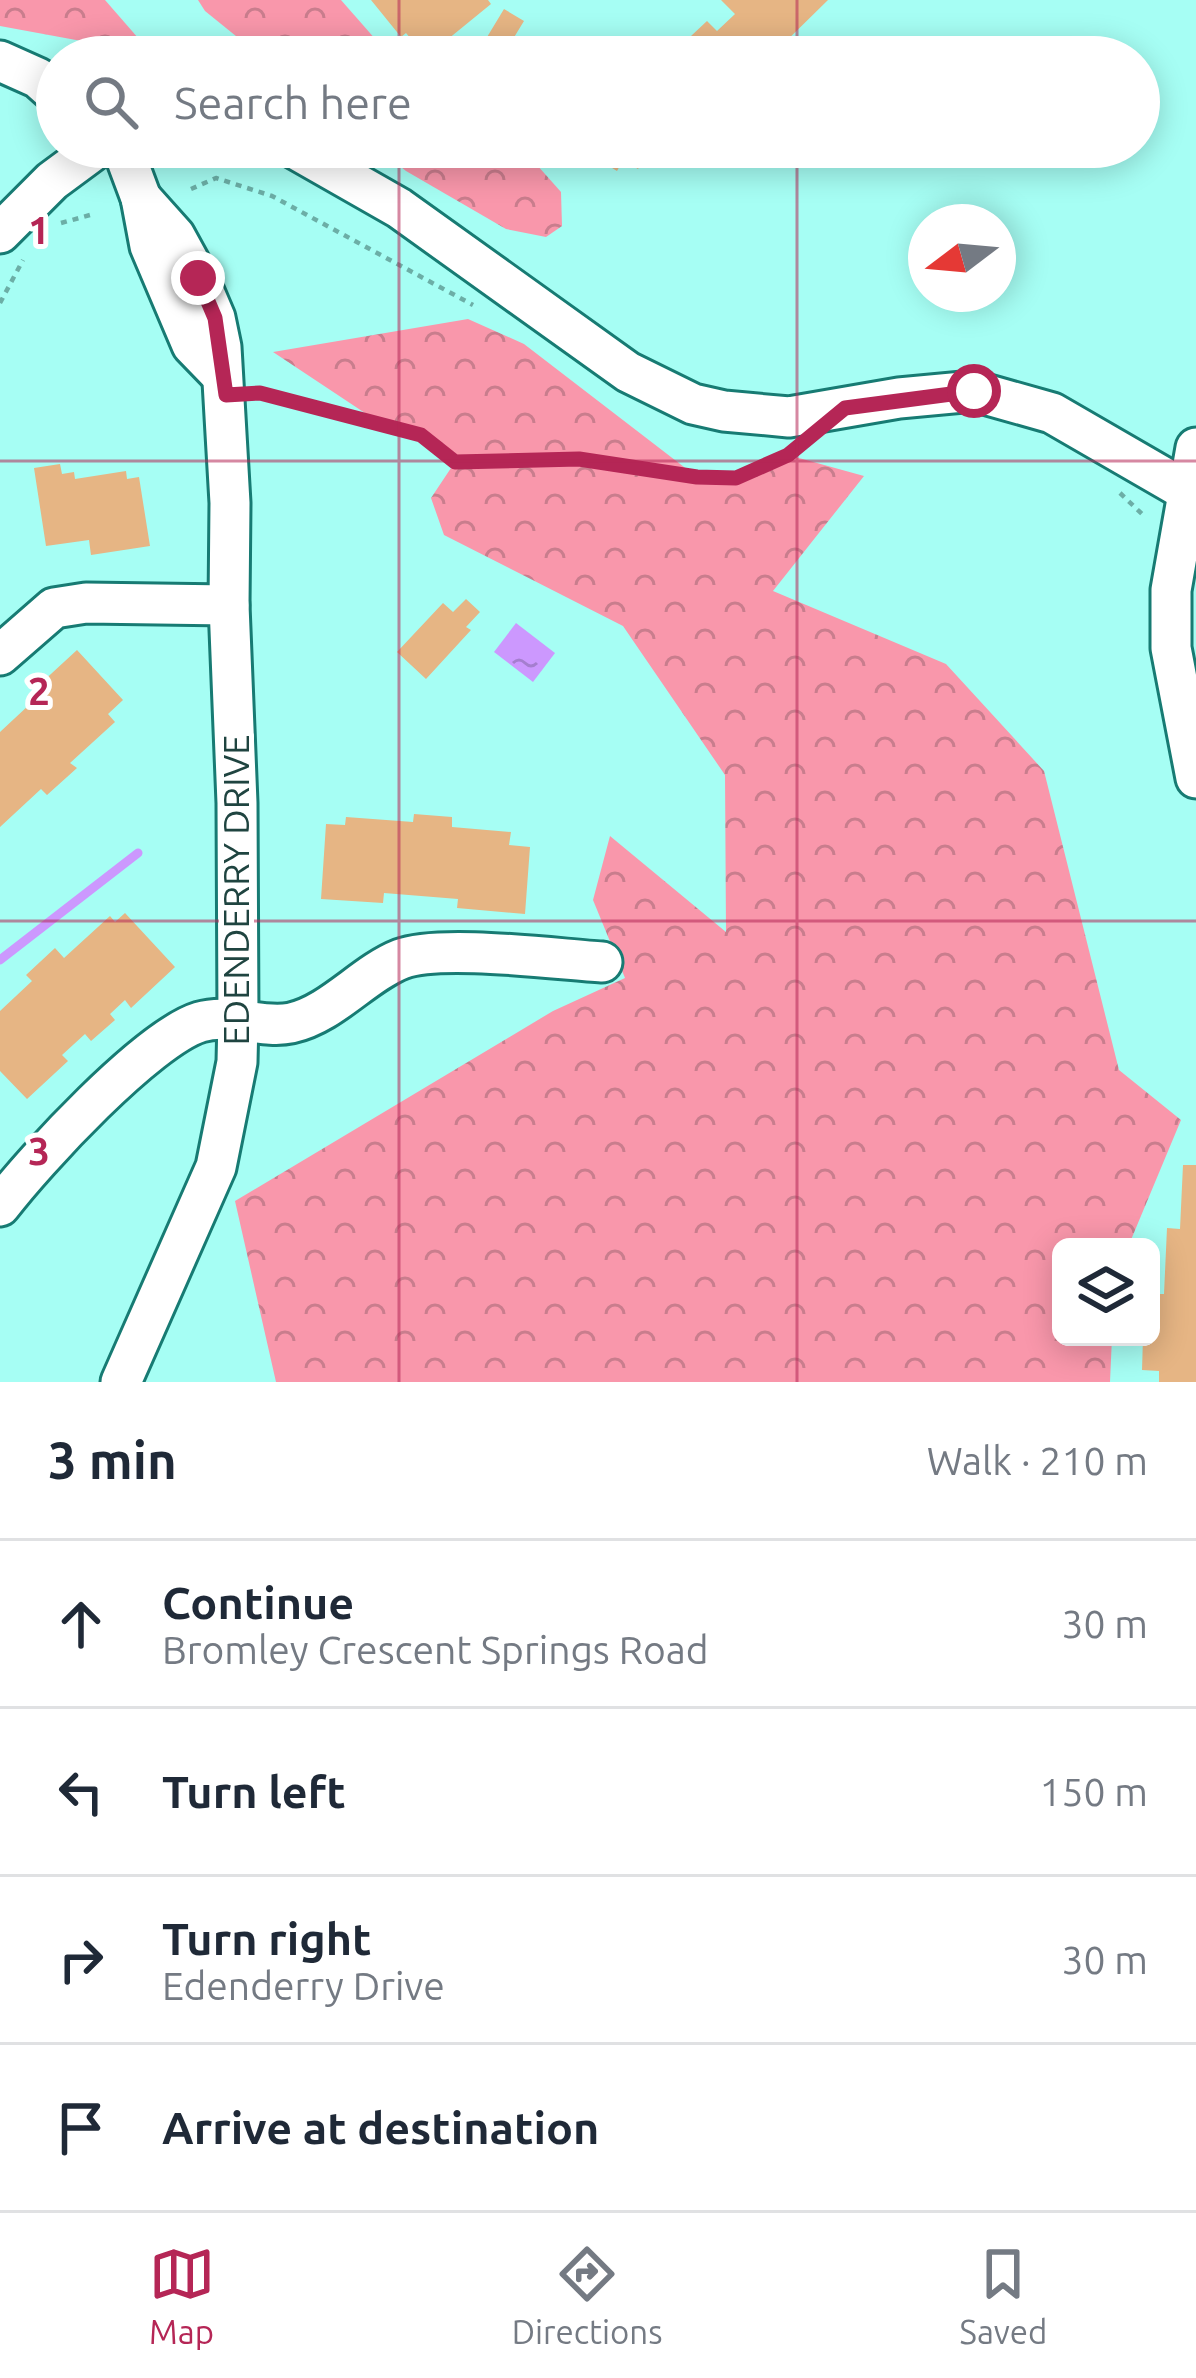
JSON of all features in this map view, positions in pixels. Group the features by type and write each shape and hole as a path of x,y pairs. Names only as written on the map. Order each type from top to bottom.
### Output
{"street":[{"path":"0,61 36,76"},
{"path":"0,90 36,96"},
{"path":"17,241 52,181 70,168"},
{"name":"EDENDERRY DRIVE","path":"121,1382 216,1167 237,1061 239,885 224,385 215,318 175,236 141,198 130,168"},
{"path":"329,168 399,208 628,372 693,404 724,412 789,417 974,391 1052,413 1191,492"},
{"path":"1196,448 1171,590 1171,648 1196,778"},
{"path":"0,655 54,608 86,603 229,605"},
{"path":"0,1206 53,1142 175,1034 202,1021 289,1024 401,959 436,953 602,962"}],"path":[{"path":"60,223 91,215"},
{"path":"0,303 20,262 17,241"},
{"path":"224,385 421,435 455,462 579,459 697,477 736,478 788,455 805,441"}],"green space":[{"path":"0,0 105,0 136,36 54,36 0,26"},
{"path":"198,0 341,0 373,36 236,36"},
{"path":"402,168 540,168 561,192 562,226 546,237 506,229"},
{"path":"468,319 524,344 697,477 736,478 788,455 864,476 773,591 946,664 1044,771 1119,1070 1181,1120 1132,1238 1052,1238 1052,1346 1112,1346 1110,1382 276,1382 235,1201 553,1011 625,978 593,900 610,836 726,932 725,775 623,626 444,535 431,498 455,462 421,435 383,425 273,352"}],"water":[{"path":"516,623 555,653 533,682 494,652"}],"building":[{"path":"371,0 488,0 491,4 452,36 400,36"},
{"path":"721,0 828,0 791,36 691,36 707,21 717,31 735,14"},
{"path":"504,9 524,21 515,36 488,36"},
{"path":"60,464 62,474 74,472 75,479 126,471 127,479 139,477 150,546 91,555 89,540 46,546 34,468"},
{"path":"466,599 480,612 466,627 471,630 426,679 397,652 443,603 453,612"},
{"path":"77,650 123,700 108,714 115,722 70,763 77,768 47,795 41,789 0,827 0,732 44,691 39,685"},
{"path":"414,814 452,817 452,827 511,832 509,845 530,847 525,914 457,908 458,899 384,893 383,903 321,899 326,824 345,825 346,817 413,822"},
{"path":"125,913 175,967 131,1008 125,1000 110,1014 115,1020 91,1041 85,1034 62,1055 68,1061 27,1099 0,1071 0,1011 32,981 26,975 55,948 64,958 110,916 115,922"},
{"path":"1183,1165 1196,1165 1196,1382 1159,1382 1159,1371 1142,1370 1143,1346 1160,1346 1167,1228 1180,1229"}],"waterway":[{"path":"0,960 138,853"}],"route":[{"path":"198,278 215,318 226,395 260,393 421,435 455,462 579,459 697,477 736,478 788,455 845,408 974,391"}]}
